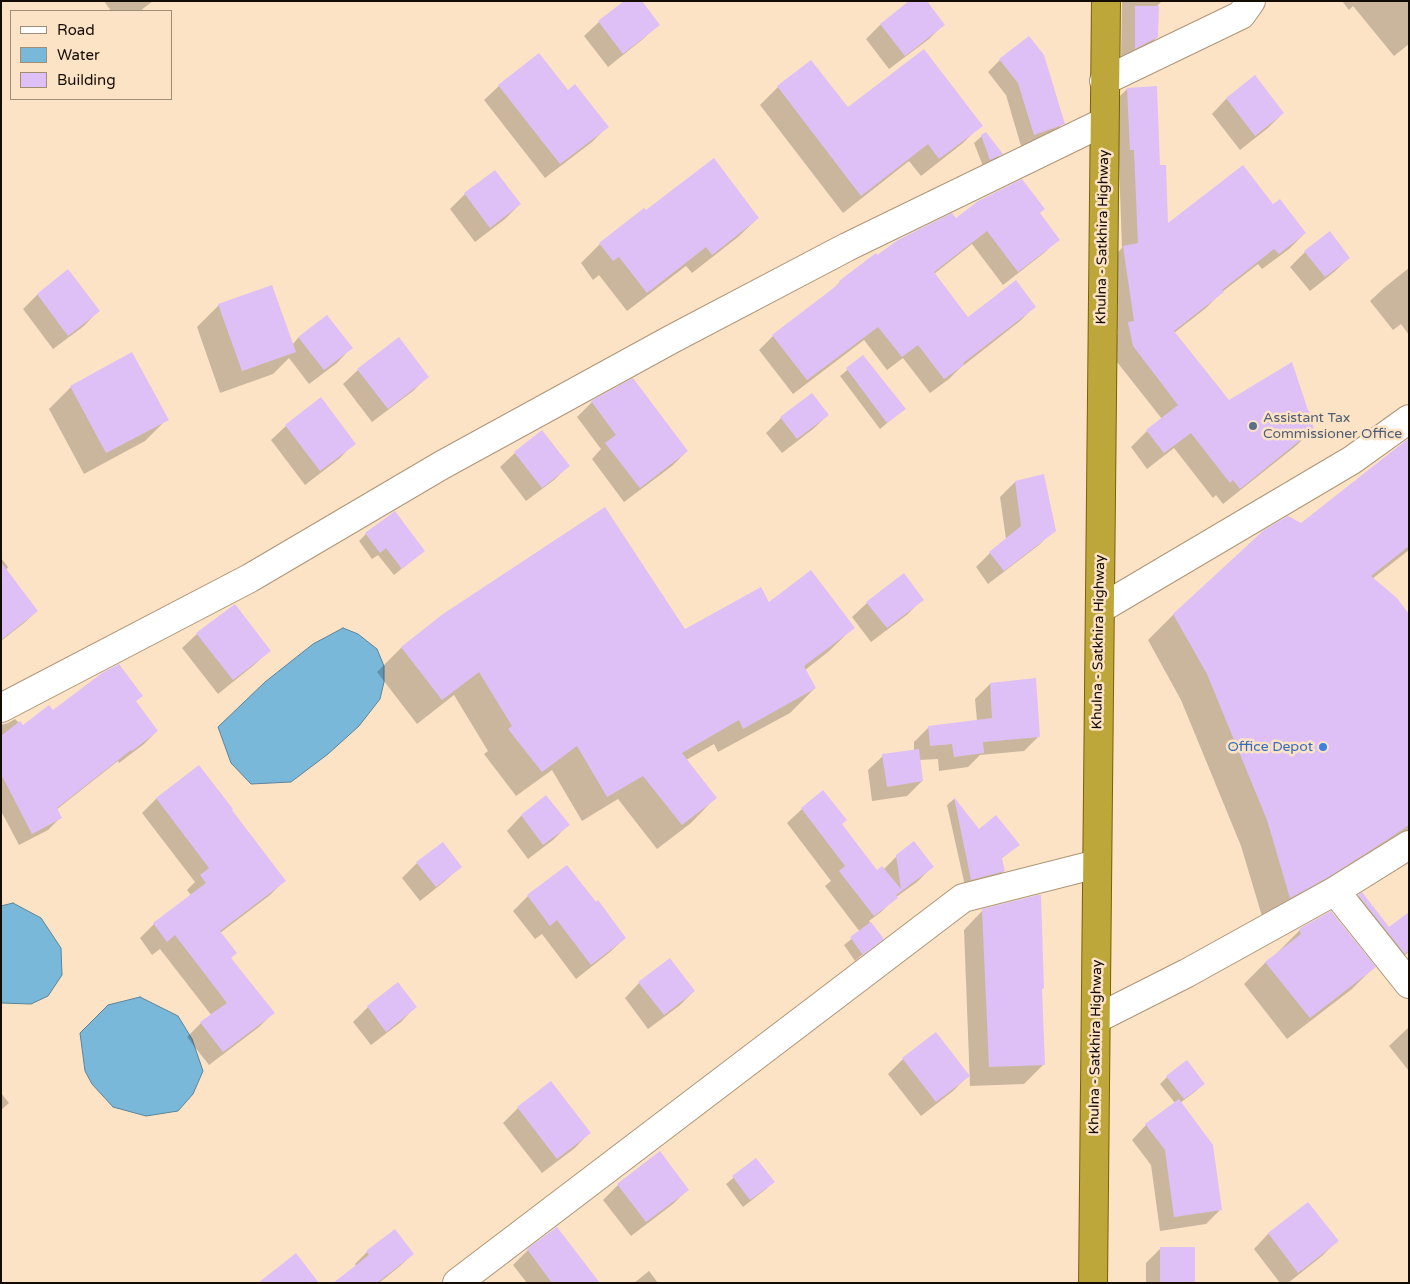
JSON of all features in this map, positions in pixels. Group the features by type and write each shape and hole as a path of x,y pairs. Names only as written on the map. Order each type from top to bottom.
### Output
{"highway":[{"name":"Khulna - Satkhira Highway","path":"1093,1283 1106,1"}],"street":[{"path":"1104,81 1241,15 1251,1"},
{"path":"1,708 250,578 442,465 689,330 847,247 1104,122"},
{"path":"1100,609 1352,460 1409,419"},
{"path":"1096,1019 1187,973 1335,891 1409,845"},
{"path":"457,1283 963,898 1097,864"},
{"path":"1335,891 1409,984"}],"water":[{"path":"343,628 358,634 377,649 384,666 384,682 380,699 359,726 328,754 291,782 251,784 231,763 218,727 265,682 313,644"},
{"path":"13,903 41,918 61,948 62,975 48,996 31,1004 1,1003 1,906"},
{"path":"140,997 178,1016 192,1039 203,1071 193,1094 178,1111 146,1116 113,1107 92,1084 85,1071 80,1033 108,1005"}],"building":[{"path":"624,1 642,1 660,25 623,54 598,21"},
{"path":"909,1 927,1 945,25 905,56 880,24"},
{"path":"1135,6 1159,6 1158,37 1135,49"},
{"path":"1029,36 1044,55 1065,124 1034,135 1018,83 999,59"},
{"path":"924,49 983,126 939,159 928,144 861,196 777,86 811,60 848,107"},
{"path":"539,53 568,90 575,84 609,127 560,164 498,85"},
{"path":"1255,75 1284,113 1255,136 1226,98"},
{"path":"1157,86 1160,165 1166,165 1168,223 1243,165 1273,204 1280,199 1306,233 1279,254 1274,249 1222,290 1224,292 1174,331 1229,400 1292,362 1308,410 1315,419 1312,422 1314,429 1240,489 1233,480 1230,483 1191,433 1164,453 1146,430 1178,405 1133,346 1128,322 1134,321 1123,246 1138,243 1134,150 1130,150 1127,88"},
{"path":"986,132 1003,154 990,160 981,135"},
{"path":"714,158 759,218 712,255 706,247 647,293 619,257 613,261 599,243"},
{"path":"495,170 521,204 490,228 464,193"},
{"path":"1022,179 1045,209 1040,213 1060,240 1018,272 987,231 934,272 968,317 1016,280 1036,307 944,379 918,345 902,357 878,327 807,380 772,335 876,253 877,255 898,240 952,213 956,218 978,201"},
{"path":"1330,231 1350,258 1325,277 1304,251"},
{"path":"68,269 100,311 68,336 37,294"},
{"path":"272,285 296,352 242,371 218,304"},
{"path":"327,315 353,348 324,370 298,337"},
{"path":"399,337 429,377 388,409 357,369"},
{"path":"132,352 169,420 106,453 70,386"},
{"path":"863,355 906,409 887,423 846,368"},
{"path":"633,378 688,451 640,488 605,443 616,435 591,401"},
{"path":"812,393 829,415 797,439 780,417"},
{"path":"321,397 356,444 320,471 285,425"},
{"path":"542,430 570,466 542,488 514,452"},
{"name":"Office Depot","path":"1409,438 1409,546 1371,576 1397,598 1409,614 1409,825 1327,878 1290,898 1267,820 1207,674 1173,614 1264,530 1288,516 1301,523"},
{"path":"1044,474 1056,531 1004,571 989,552 1021,526 1015,481"},
{"path":"605,507 685,629 761,587 769,602 811,570 855,628 804,666 816,688 743,729 739,720 682,753 717,798 682,825 643,776 607,797 577,746 542,772 508,729 512,726 479,672 442,700 401,647 443,614"},
{"path":"395,511 425,551 402,569 386,548 380,553 365,533"},
{"path":"1,562 38,611 1,640"},
{"path":"904,573 924,600 887,628 866,602"},
{"path":"235,604 271,651 233,680 196,633"},
{"path":"119,664 143,696 136,701 158,731 57,808 62,818 32,834 1,774 1,736 20,721 23,725 49,705 53,710 102,673"},
{"path":"1036,678 1040,737 983,742 984,753 954,757 952,744 930,746 928,726 992,718 990,683"},
{"path":"919,749 923,781 887,787 882,754"},
{"path":"199,765 286,881 220,931 237,953 231,958 275,1013 223,1052 200,1022 227,1003 175,935 167,942 153,923 206,883 200,875 209,868 156,798"},
{"path":"823,790 847,820 842,824 877,870 882,866 901,889 896,855 914,841 934,867 896,895 898,898 874,916 839,871 845,866 801,808"},
{"path":"546,795 570,825 543,845 521,815"},
{"path":"954,797 979,829 996,815 1020,845 1002,858 1005,871 971,880"},
{"path":"443,842 462,867 436,887 416,862"},
{"path":"567,865 596,902 598,900 626,938 591,965 557,920 550,926 527,895"},
{"path":"1362,892 1389,927 1409,912 1409,951 1405,954 1358,895"},
{"path":"1041,895 1045,1065 989,1067 982,909"},
{"path":"1331,911 1376,967 1310,1018 1265,962 1301,934 1299,929"},
{"path":"871,922 884,939 863,955 850,937"},
{"path":"670,958 695,991 664,1015 638,982"},
{"path":"398,982 417,1007 386,1032 367,1006"},
{"path":"936,1032 970,1076 936,1102 902,1058"},
{"path":"1187,1060 1205,1084 1184,1099 1166,1076"},
{"path":"551,1081 591,1133 557,1159 517,1107"},
{"path":"1179,1099 1213,1145 1222,1210 1174,1217 1165,1150 1145,1124"},
{"path":"660,1151 689,1190 646,1222 617,1184"},
{"path":"756,1158 775,1182 750,1200 732,1176"},
{"path":"1308,1202 1339,1241 1298,1273 1268,1233"},
{"path":"557,1227 600,1283 552,1283 527,1249"},
{"path":"395,1229 414,1254 377,1283 333,1283 369,1255 366,1251"},
{"path":"1160,1247 1195,1247 1195,1283 1160,1283"},
{"path":"296,1253 319,1283 258,1283"}],"place":[{"name":"Assistant Tax Commissioner Office","path":"1253,426"},
{"name":"Office Depot","path":"1323,747"}]}
